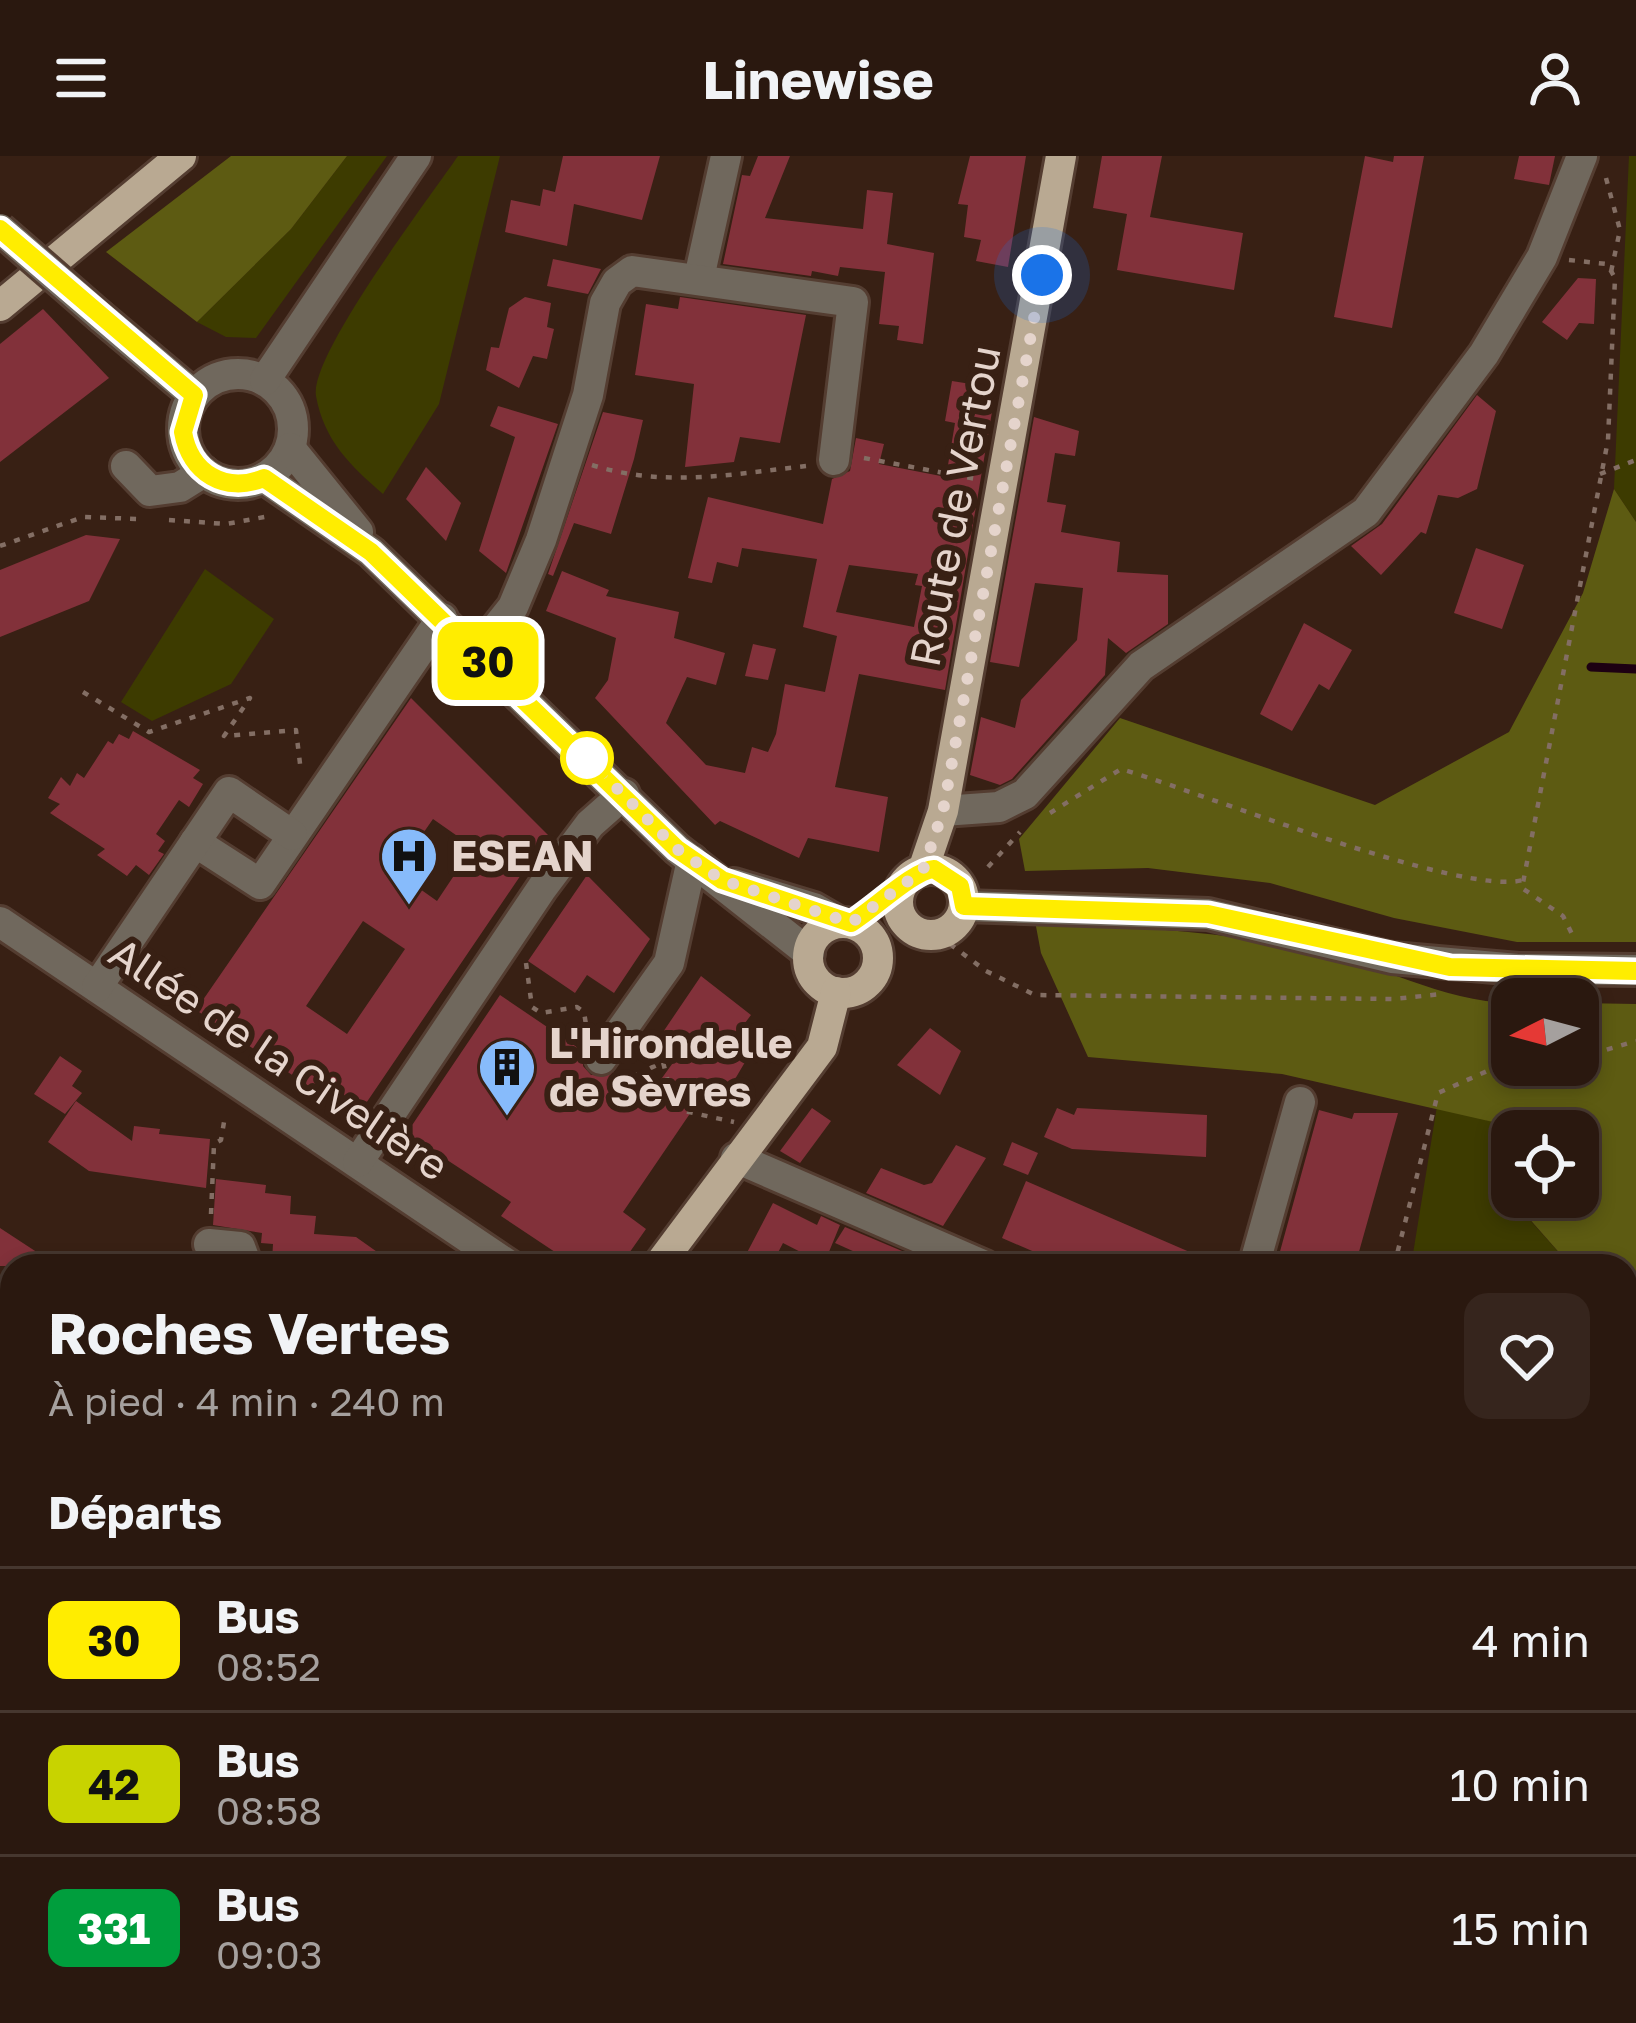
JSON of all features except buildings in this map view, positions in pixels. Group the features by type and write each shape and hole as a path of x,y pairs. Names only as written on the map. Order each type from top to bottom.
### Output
{"main road":[{"path":"0,306 181,156"},
{"name":"Route de Vertou","path":"923,870 943,811 1061,156"},
{"path":"923,870 953,877 964,906 956,925 878,957 865,985 836,992 818,981 808,953 819,932 898,893 908,878 923,870"},
{"path":"898,893 902,919 931,935"},
{"path":"845,923 870,936 878,957"},
{"path":"667,1254 822,1048 836,992"}],"street":[{"path":"265,380 416,156"},
{"path":"699,278 726,156"},
{"path":"943,811 999,807 1025,794 1142,666 1366,512 1484,354 1592,162"},
{"path":"0,229 194,395"},
{"path":"478,652 513,607 587,395 605,302 616,282 632,271 853,302 834,460"},
{"path":"290,448 264,478 233,484 204,472 190,457 183,432 194,395 229,374 265,380 289,407 290,448 371,552"},
{"path":"126,466 150,490 163,492 204,472"},
{"path":"264,478 371,552 692,860 808,953"},
{"path":"195,842 260,884 442,618"},
{"path":"97,987 230,792 300,824"},
{"path":"358,1162 542,888 590,824 624,794"},
{"path":"601,1058 669,963 692,860"},
{"path":"722,880 814,908 845,923"},
{"path":"964,906 1208,914 1392,958 1482,968 1636,970"},
{"name":"Allée de la Civelière","path":"0,922 488,1254"},
{"path":"1257,1254 1300,1102"},
{"path":"736,1158 957,1254"},
{"path":"209,1244 240,1246 243,1254"}],"path":[{"path":"1576,937 1563,916 1522,888 1522,880 1607,440 1611,272 1620,230 1592,162"},
{"path":"1542,257 1607,264 1611,272"},
{"path":"566,457 633,478 682,480 856,457 1000,483"},
{"path":"1600,474 1636,460"},
{"path":"0,546 83,517 226,524 256,522 278,511"},
{"path":"83,692 149,732 250,698 224,736 296,730 300,824"},
{"path":"1047,815 1121,769 1222,807 1500,886 1522,880"},
{"path":"988,867 1010,838 1028,826"},
{"path":"931,935 986,971 1035,995 1393,999 1451,993"},
{"path":"1599,1052 1636,1041"},
{"path":"1397,1254 1438,1094 1491,1070"},
{"path":"209,1244 214,1144 221,1140 224,1122"}],"shaded area":[{"path":"231,156 347,156 291,229 197,322 106,252"},
{"path":"347,156 387,156 256,338 226,337 197,322 291,229"},
{"path":"458,156 500,156 439,404 383,494 332,439 316,396 319,376 350,313"},
{"path":"1629,156 1636,156 1636,522 1614,489"},
{"path":"1614,489 1636,522 1636,942 1517,942 1394,918 1270,883 1148,868 1025,871 1019,839 1120,718 1375,805 1509,732 1583,593"},
{"path":"205,569 274,619 231,684 152,721 121,702"},
{"path":"1035,921 1274,943 1333,955 1435,989 1491,1001 1491,1086 1599,1086 1599,1003 1636,1004 1636,1254 1560,1254 1529,1218 1599,1218 1599,1110 1491,1110 1491,1122 1282,1074 1088,1057 1041,953"},
{"path":"1437,1106 1491,1121 1491,1218 1528,1218 1560,1254 1413,1254"}],"waterway":[{"path":"1591,667 1636,669"}],"bus line":[{"name":"30","path":"0,229 194,395 184,414 183,432 198,467 225,483 264,478 371,552 677,849 722,880 814,908 839,923 851,923 898,893 915,873 934,869 953,877 964,906 1208,914 1262,923 1364,952 1450,967 1636,971"}],"place":[{"name":"ESEAN","path":"409,907"},
{"name":"L'Hirondelle de Sèvres","path":"507,1118"}],"route":[{"path":"587,758 677,849 722,880 814,908 839,923 851,923 898,893 908,878 923,870 943,811 1008,436 1021,392 1042,275"}]}
